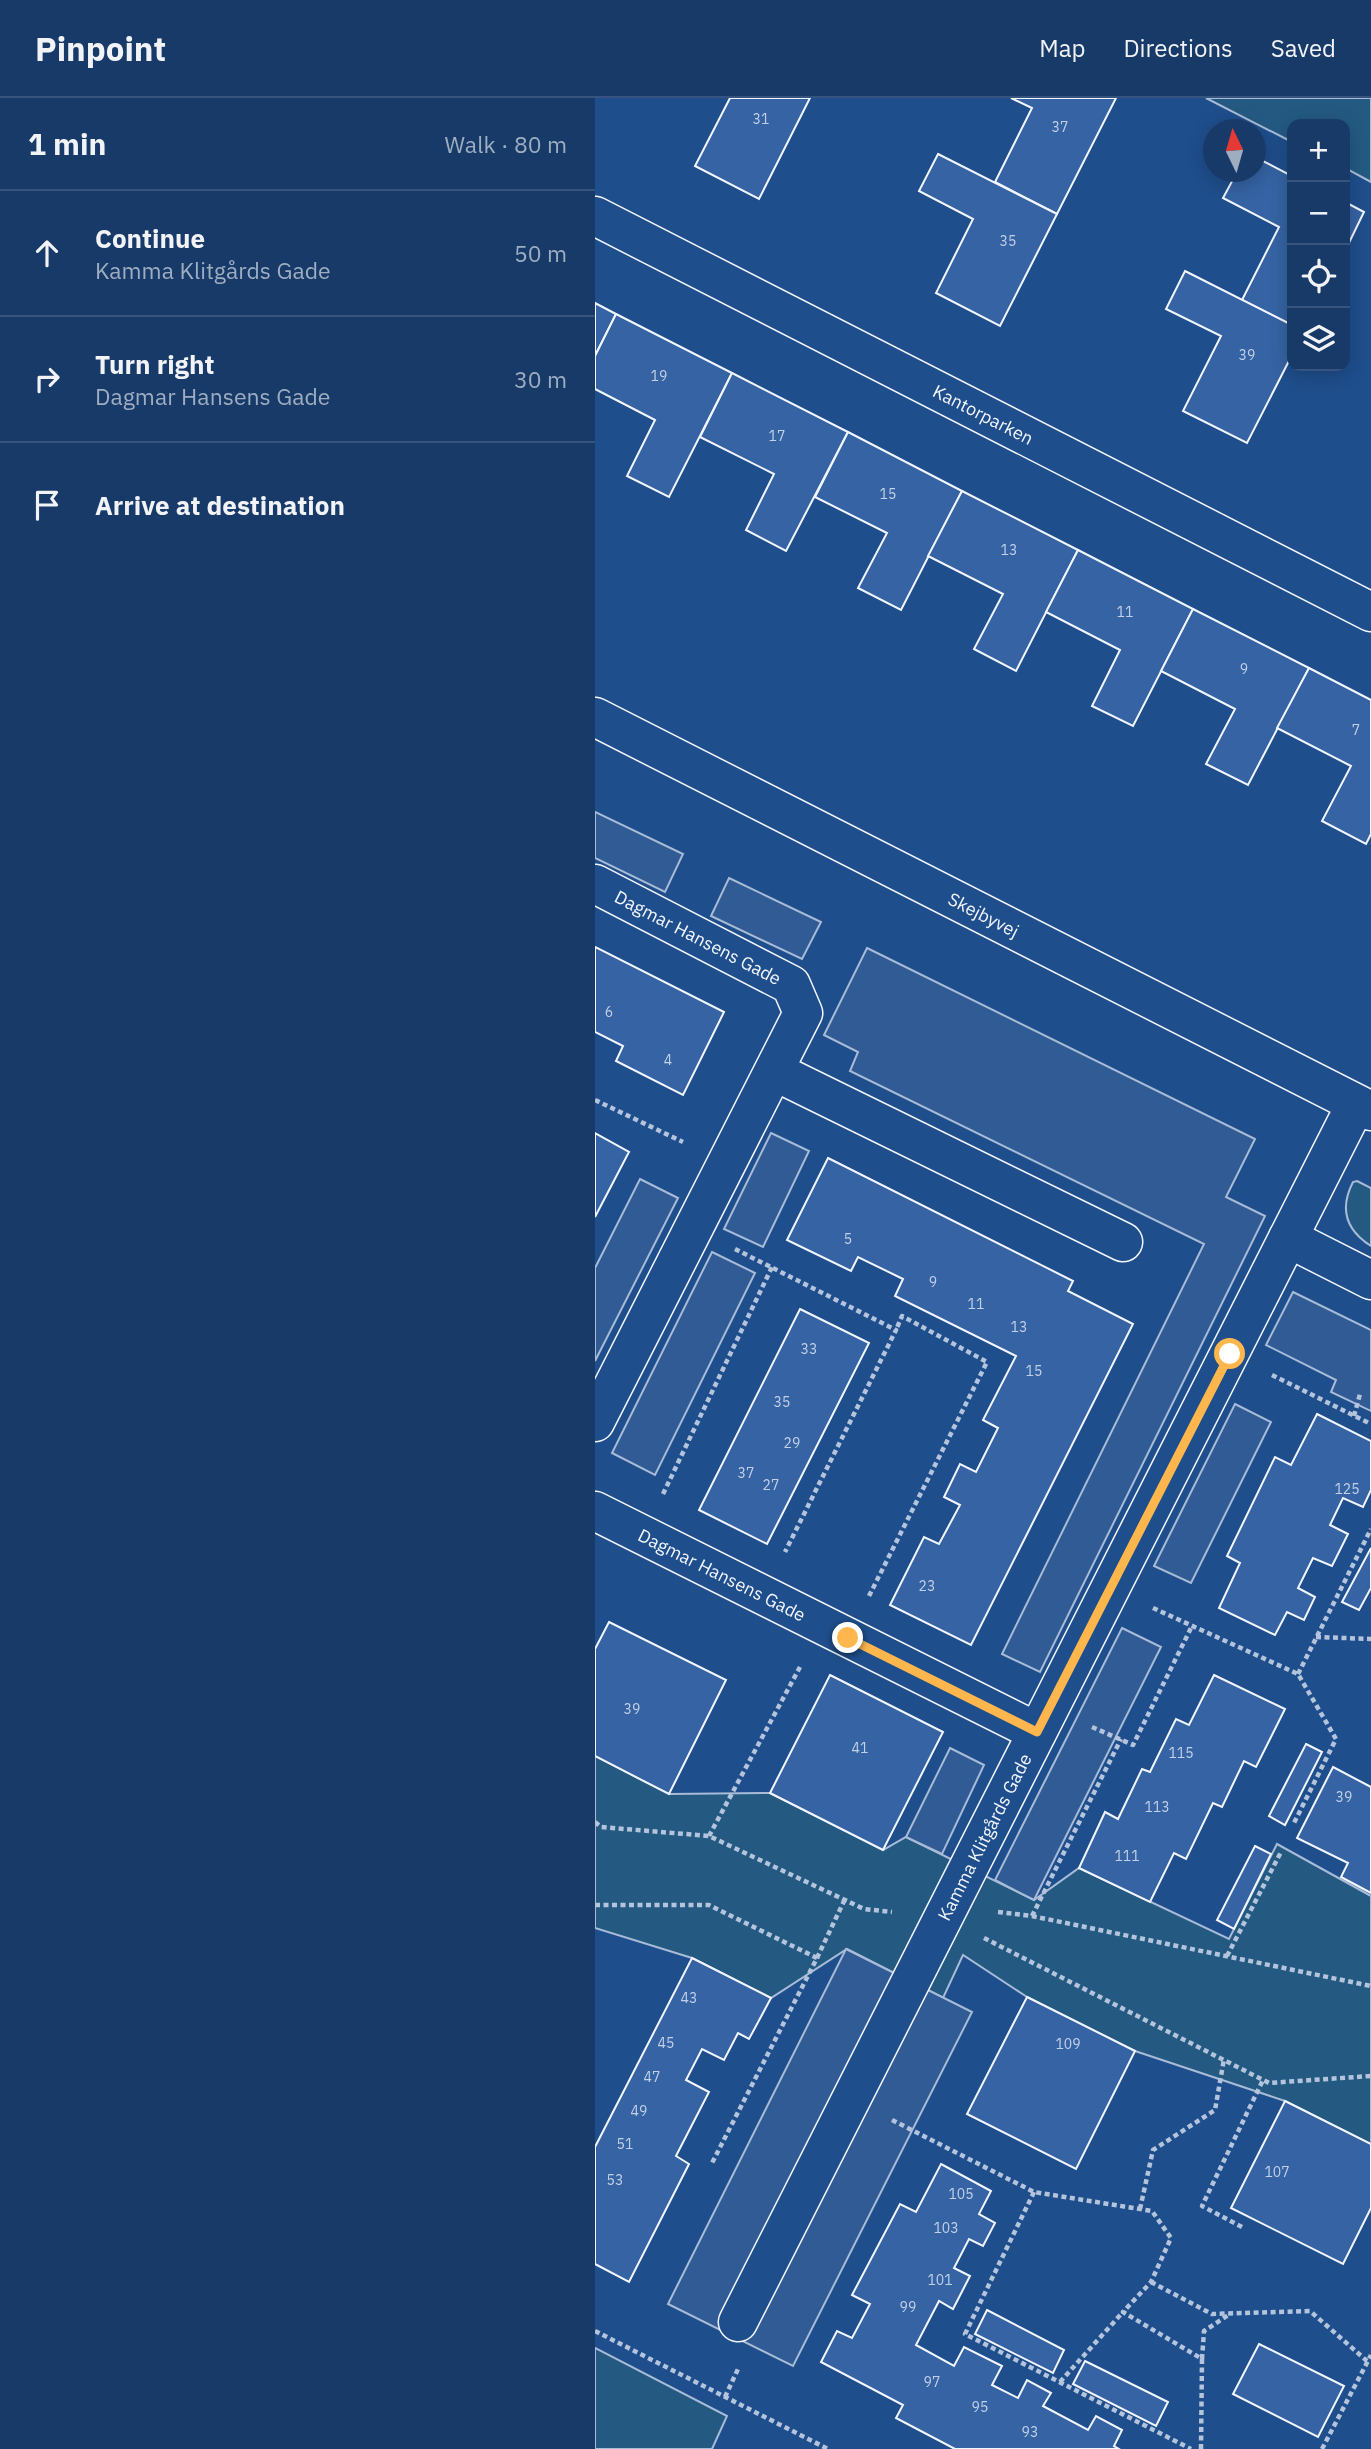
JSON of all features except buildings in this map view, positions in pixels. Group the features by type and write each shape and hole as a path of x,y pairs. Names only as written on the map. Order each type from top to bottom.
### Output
{"street":[{"name":"Kantorparken","path":"595,216 1371,612"},
{"name":"Skejbyvej","path":"595,717 1364,1107"},
{"name":"Dagmar Hansens Gade","path":"595,884 791,985 803,1013 595,1422"},
{"path":"774,1071 1123,1242"},
{"name":"Kamma Klitgårds Gade","path":"738,2322 1288,1238 1364,1107"},
{"path":"1288,1238 1371,1280"},
{"name":"Dagmar Hansens Gade","path":"595,1511 835,1631 1043,1720"}],"path":[{"path":"595,1100 727,1163"},
{"path":"694,1228 896,1330"},
{"path":"643,1535 772,1267"},
{"path":"709,1836 835,1631 987,1362 902,1316 764,1595"},
{"path":"1230,1354 1371,1424"},
{"path":"1354,1416 1360,1394"},
{"path":"1298,1674 1371,1529"},
{"path":"1111,1588 1298,1674 1336,1739 1293,1825"},
{"path":"1043,1720 1133,1745 1192,1626"},
{"path":"1316,1637 1371,1639"},
{"path":"1032,1916 1121,1740"},
{"path":"595,1822 601,1827 709,1836 864,1909 943,1917 988,1910 1032,1916 1371,1986"},
{"path":"1227,1956 1281,1852"},
{"path":"712,2163 845,1899"},
{"path":"595,1905 709,1905 817,1958"},
{"path":"943,1917 1269,2083 1371,2076"},
{"path":"1140,2209 1153,2150 1215,2110 1224,2059"},
{"path":"1242,2227 1202,2206 1263,2080"},
{"path":"851,2099 1034,2192 1152,2211 1171,2238 1151,2282 1060,2382"},
{"path":"1034,2192 965,2334 1191,2449"},
{"path":"1151,2282 1212,2314 1310,2311 1367,2361"},
{"path":"1123,2312 1202,2359"},
{"path":"1201,2449 1204,2331 1231,2313"},
{"path":"595,2331 828,2449"},
{"path":"1322,2449 1371,2355"}],"shaded area":[{"path":"1206,98 1371,98 1371,182 1350,171 1350,119 1287,119 1287,139 1266,129 1266,119 1247,119"},
{"path":"595,812 683,854 665,892 595,858"},
{"path":"729,878 821,922 802,959 711,916"},
{"path":"867,948 1255,1139 1226,1197 1265,1216 1040,1672 1002,1654 1204,1244 850,1071 858,1052 824,1035"},
{"path":"771,1133 809,1151 763,1247 724,1229"},
{"path":"640,1179 678,1198 595,1361 595,1268"},
{"path":"1357,1181 1371,1188 1371,1246 1356,1233 1347,1218 1346,1201 1353,1182"},
{"path":"712,1252 755,1273 655,1475 612,1453"},
{"path":"1293,1292 1371,1330 1371,1411 1331,1392 1336,1380 1266,1345"},
{"path":"1235,1404 1271,1422 1191,1583 1154,1566"},
{"path":"1122,1628 1161,1647 1034,1900 995,1880"},
{"path":"950,1748 984,1765 942,1854 906,1837"},
{"path":"595,1756 669,1794 770,1793 883,1850 906,1837 1034,1900 1079,1868 1229,1939 1277,1844 1371,1896 1371,2144 1285,2101 1135,2051 1027,1997 963,1955 943,1998 847,1949 771,1998 692,1958 595,1928"},
{"path":"846,1949 972,2012 793,2366 668,2304"},
{"path":"595,2348 727,2416 712,2449 595,2449"}],"route":[{"path":"848,1638 1037,1732 1230,1354"}]}
